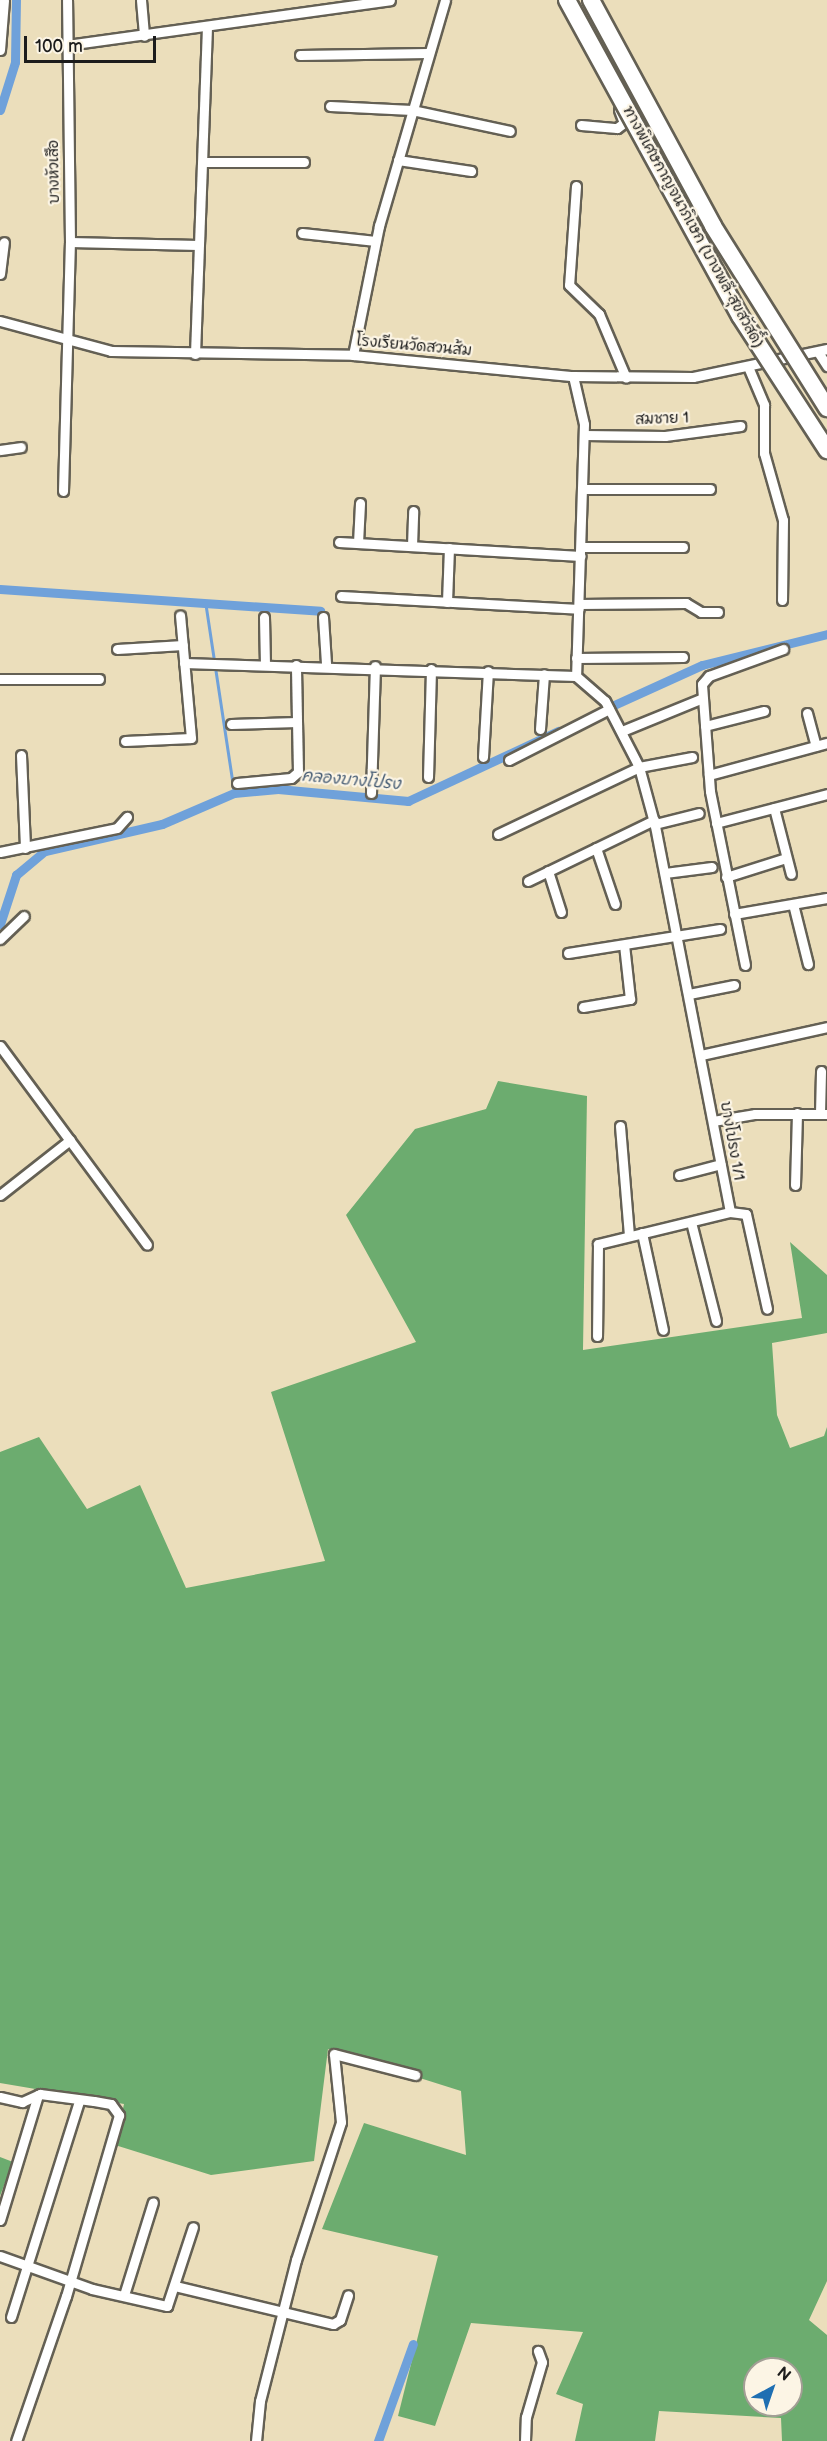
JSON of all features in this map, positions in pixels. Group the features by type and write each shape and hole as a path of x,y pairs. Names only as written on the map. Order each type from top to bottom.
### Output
{"highway":[{"name":"ทางพิเศษกาญจนาภิเษก (บางพลี-สุขสวัสดิ์)","path":"567,0 740,316 827,450"},
{"name":"ทางพิเศษกาญจนาภิเษก (บางพลี-สุขสวัสดิ์)","path":"591,0 713,226 827,408"}],"street":[{"name":"บางหัวเสือ","path":"63,491 70,242 67,0"},
{"path":"141,0 144,36"},
{"path":"67,45 207,29 390,0"},
{"path":"353,355 376,241 445,0"},
{"path":"558,0 624,119 617,128 581,125"},
{"path":"0,50 3,6"},
{"path":"195,354 198,245 204,162 207,29"},
{"path":"300,55 428,53"},
{"path":"330,106 412,110 510,131"},
{"path":"398,160 471,171"},
{"path":"204,162 304,162"},
{"path":"576,186 569,285 599,314 626,378"},
{"path":"302,233 376,241"},
{"path":"0,274 4,242"},
{"path":"70,242 198,245"},
{"name":"โรงเรียนวัดสวนส้ม","path":"0,321 68,343 111,351 353,355 573,376 626,378 749,369 823,350"},
{"path":"823,350 827,366"},
{"path":"749,369 764,405 764,453 783,520 782,600"},
{"path":"184,663 326,664 576,676 582,551 584,435 573,376"},
{"name":"สมชาย 1","path":"584,435 665,436 740,426"},
{"path":"0,450 21,447"},
{"path":"584,489 710,489"},
{"path":"358,543 360,503"},
{"path":"412,546 413,512"},
{"path":"339,542 449,548 582,551 683,547"},
{"path":"447,602 449,548"},
{"path":"340,596 579,606 686,603 701,612 718,612"},
{"path":"125,741 191,738 180,615"},
{"path":"264,617 265,665"},
{"path":"323,617 326,664"},
{"path":"117,649 183,645"},
{"path":"745,965 716,823 709,775 703,699 706,678 783,649"},
{"path":"576,658 683,657"},
{"path":"237,783 296,775 296,664"},
{"path":"370,793 375,666"},
{"path":"428,777 431,669"},
{"path":"483,757 488,671"},
{"path":"540,729 544,674"},
{"name":"บางโปรง 1/1","path":"576,676 597,693 608,708 639,767 654,822 730,1211"},
{"path":"0,679 99,679"},
{"path":"622,731 703,699"},
{"path":"508,760 608,708"},
{"path":"705,726 764,711"},
{"path":"807,712 816,746"},
{"path":"231,724 297,722"},
{"path":"709,775 827,743"},
{"path":"21,755 25,848"},
{"path":"498,834 639,767 692,757"},
{"path":"716,823 827,794"},
{"path":"774,808 791,874"},
{"path":"528,881 654,822 699,813"},
{"path":"0,852 117,828 127,817"},
{"path":"596,848 615,904"},
{"path":"726,877 786,858"},
{"path":"664,873 712,867"},
{"path":"548,871 561,912"},
{"path":"734,914 827,898"},
{"path":"793,904 808,964"},
{"path":"0,939 24,916"},
{"path":"568,953 720,929"},
{"path":"583,1007 630,999 624,945"},
{"path":"689,994 734,985"},
{"path":"701,1055 827,1027"},
{"path":"0,1046 147,1245"},
{"path":"713,1121 797,1113 824,1113 821,1071"},
{"path":"795,1185 797,1113"},
{"path":"620,1125 629,1236"},
{"path":"0,1195 70,1140"},
{"path":"679,1175 721,1164"},
{"path":"597,1336 595,1248 629,1236 730,1211 746,1214 767,1309"},
{"path":"691,1222 716,1321"},
{"path":"642,1233 663,1330"},
{"path":"256,2441 260,2401 307,2219 341,2122 334,2054 415,2075"},
{"path":"0,2220 38,2095"},
{"path":"0,2097 22,2102 38,2095 111,2104 119,2115 72,2282 16,2441"},
{"path":"11,2317 79,2101"},
{"path":"124,2295 153,2202"},
{"path":"0,2256 86,2287 167,2306 193,2227"},
{"path":"174,2286 284,2313 336,2323 348,2295"},
{"path":"525,2441 528,2408 542,2362 538,2351"}],"green space":[{"path":"498,1081 587,1096 583,1350 802,1318 790,1242 827,1275 827,1333 772,1343 777,1415 790,1448 824,1436 827,1427 827,2281 809,2320 827,2335 827,2441 782,2441 781,2418 764,2417 803,2417 803,2357 743,2357 743,2416 659,2411 655,2441 575,2441 583,2404 556,2394 583,2332 471,2323 435,2426 398,2416 438,2256 322,2229 364,2123 466,2155 461,2091 328,2049 314,2161 211,2175 115,2145 124,2104 0,2083 0,1452 39,1437 87,1509 140,1485 186,1588 325,1561 271,1392 416,1342 346,1215 415,1129 486,1109"},
{"path":"0,2157 13,2162 0,2196"}],"waterway":[{"path":"0,110 15,62 16,0"},
{"path":"0,589 320,611"},
{"path":"205,601 234,793"},
{"name":"คลองบางโปรง","path":"603,710 702,665 827,634"},
{"name":"คลองบางโปรง","path":"0,924 16,875 45,851 162,824 234,793 278,789 408,801 558,731"},
{"path":"378,2441 413,2344"}]}
